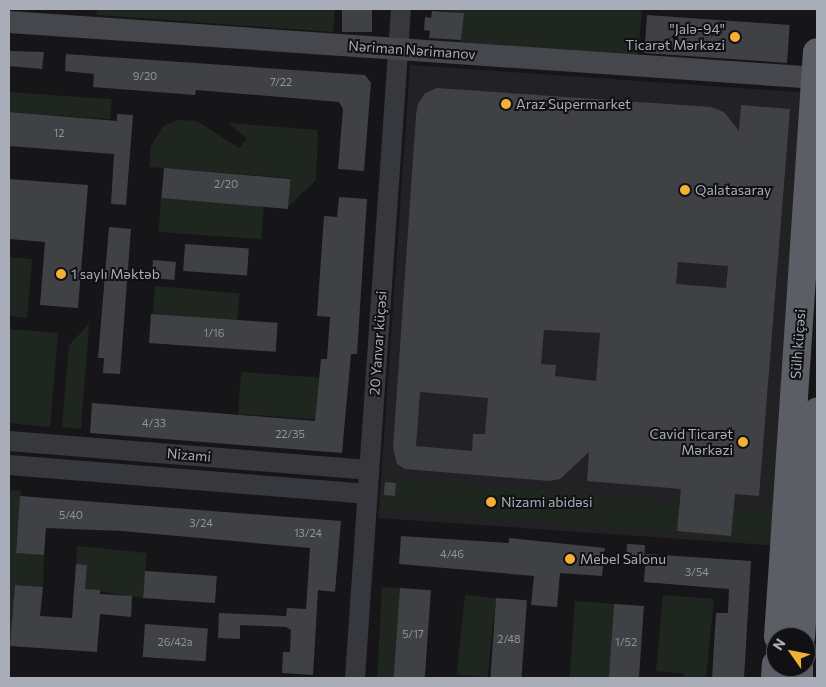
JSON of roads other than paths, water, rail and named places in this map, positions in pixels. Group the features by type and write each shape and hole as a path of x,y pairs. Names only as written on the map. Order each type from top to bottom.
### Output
{"highway":[{"name":"Sülh küçəsi","path":"779,627 817,69"},
{"path":"803,627 817,412"}],"main road":[{"name":"Nəriman Nərimanov","path":"9,22 398,49 817,69"}],"street":[{"name":"20 Yanvar küçəsi","path":"355,678 366,494 401,9"},
{"name":"Nizami","path":"9,441 368,470"},
{"name":"Nizami","path":"9,465 366,494"}],"place":[{"name":"\"Jalə-94\" Ticarət Mərkəzi","path":"735,37"},
{"name":"Araz Supermarket","path":"506,104"},
{"name":"Qalatasaray","path":"685,190"},
{"name":"1 saylı Məktəb","path":"61,274"},
{"name":"Cavid Ticarət Mərkəzi","path":"743,442"},
{"name":"Nizami abidәsi","path":"491,502"},
{"name":"Mebel Salonu","path":"570,559"}]}
